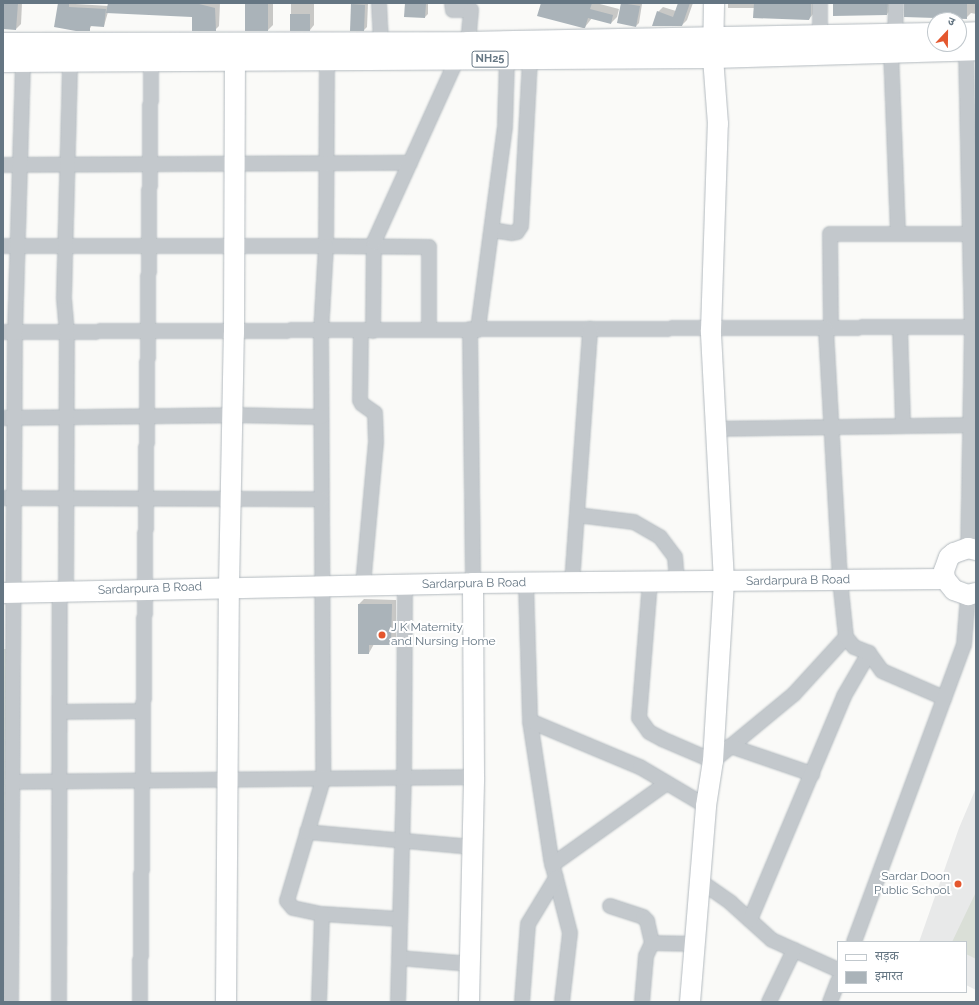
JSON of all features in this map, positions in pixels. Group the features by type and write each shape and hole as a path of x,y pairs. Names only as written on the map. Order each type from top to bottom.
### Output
{"main road":[{"name":"NH25","path":"13,61 151,61 235,52 381,43 462,51 507,59 530,59 714,48 820,36 893,43 927,36"},
{"name":"NH25","path":"3,44 235,52 327,60 462,51 714,48 969,41"}],"street":[{"path":"379,3 381,43"},
{"path":"363,585 376,442 375,413 362,404 360,400 374,245 462,51 471,10 453,10 452,3"},
{"path":"690,1002 706,806 713,761 724,582 711,330 718,124 714,48 714,3"},
{"path":"820,3 820,36"},
{"path":"896,3 893,43 898,234"},
{"path":"854,941 964,645 972,594 954,590 945,578 945,564 949,558 960,549 972,549 970,424 973,234 969,41"},
{"path":"226,1002 229,587 236,164 235,52"},
{"path":"469,1002 474,777 474,329 492,230 505,126 507,59"},
{"path":"492,230 512,233 517,232 521,226 530,59"},
{"path":"327,60 326,246 321,332 322,780 286,901 293,908 322,914 400,919"},
{"path":"11,1002 12,782 8,593 9,332 17,246 20,165 13,61"},
{"path":"59,1002 60,712 66,498 67,333 64,297 67,246 70,61"},
{"path":"140,1002 143,590 151,61"},
{"path":"3,165 410,163"},
{"path":"944,698 882,672 869,652 854,646 846,637 840,580 831,426 828,328 830,234 973,234"},
{"path":"3,246 374,245 429,247 430,330"},
{"path":"900,327 904,425"},
{"path":"9,332 234,333 474,329 711,330 972,327"},
{"path":"572,583 590,330"},
{"path":"9,418 233,415 321,417"},
{"path":"716,429 970,424"},
{"path":"9,498 321,499"},
{"path":"577,515 621,519 634,522 654,533 670,547 675,557 678,582"},
{"name":"Sardarpura B Road","path":"8,593 229,587 473,583 724,582 945,578"},
{"path":"650,582 639,718 656,735 713,761"},
{"path":"526,583 530,721 554,872 570,933 562,1002"},
{"path":"398,1002 404,778 404,585"},
{"path":"713,761 794,694 846,637"},
{"path":"750,920 844,696 869,652"},
{"path":"60,712 142,711"},
{"path":"530,721 640,767 706,806"},
{"path":"730,746 812,774"},
{"path":"12,782 60,783 474,777"},
{"path":"522,1002 528,924 554,872 667,783"},
{"path":"307,832 473,847"},
{"path":"700,882 750,920 772,940 837,970"},
{"path":"610,906 643,917 648,921 652,944 646,956 642,1002"},
{"path":"319,1002 322,914"},
{"path":"652,944 695,944"},
{"path":"769,1002 794,950"},
{"path":"399,958 471,964"},
{"path":"830,1002 837,984"}],"shaded area":[{"path":"3,649 7,649 5,1002 3,1002"},
{"name":"Sardar Doon Public School","path":"976,788 976,990 967,986 967,941 919,941 959,828"},
{"path":"976,892 976,959 967,954 967,941 952,941"}],"building":[{"path":"3,3 18,3 16,30 3,29"},
{"path":"58,3 69,3 69,7 106,9 104,27 90,26 90,31 76,31 54,27"},
{"path":"108,3 195,3 215,8 216,31 192,31 192,17 106,13"},
{"path":"245,3 268,3 268,31 245,31"},
{"path":"405,3 426,3 425,18 404,17"},
{"path":"541,3 592,3 590,9 613,15 611,24 588,18 585,28 583,28 537,16"},
{"path":"621,3 640,6 636,27 617,23"},
{"path":"678,3 690,3 682,26 652,26 657,11 673,17"},
{"path":"754,3 811,3 811,15 809,20 753,18"},
{"path":"833,3 888,3 887,15 833,16"},
{"path":"904,3 967,3 967,12 927,12 927,18 904,17"},
{"path":"351,4 365,5 364,31 350,31"},
{"path":"290,14 310,14 310,31 290,31"},
{"path":"358,604 392,604 391,645 369,645 369,654 358,654"}],"place":[{"name":"J K Maternity and Nursing Home","path":"382,635"},
{"name":"Sardar Doon Public School","path":"958,884"}]}
